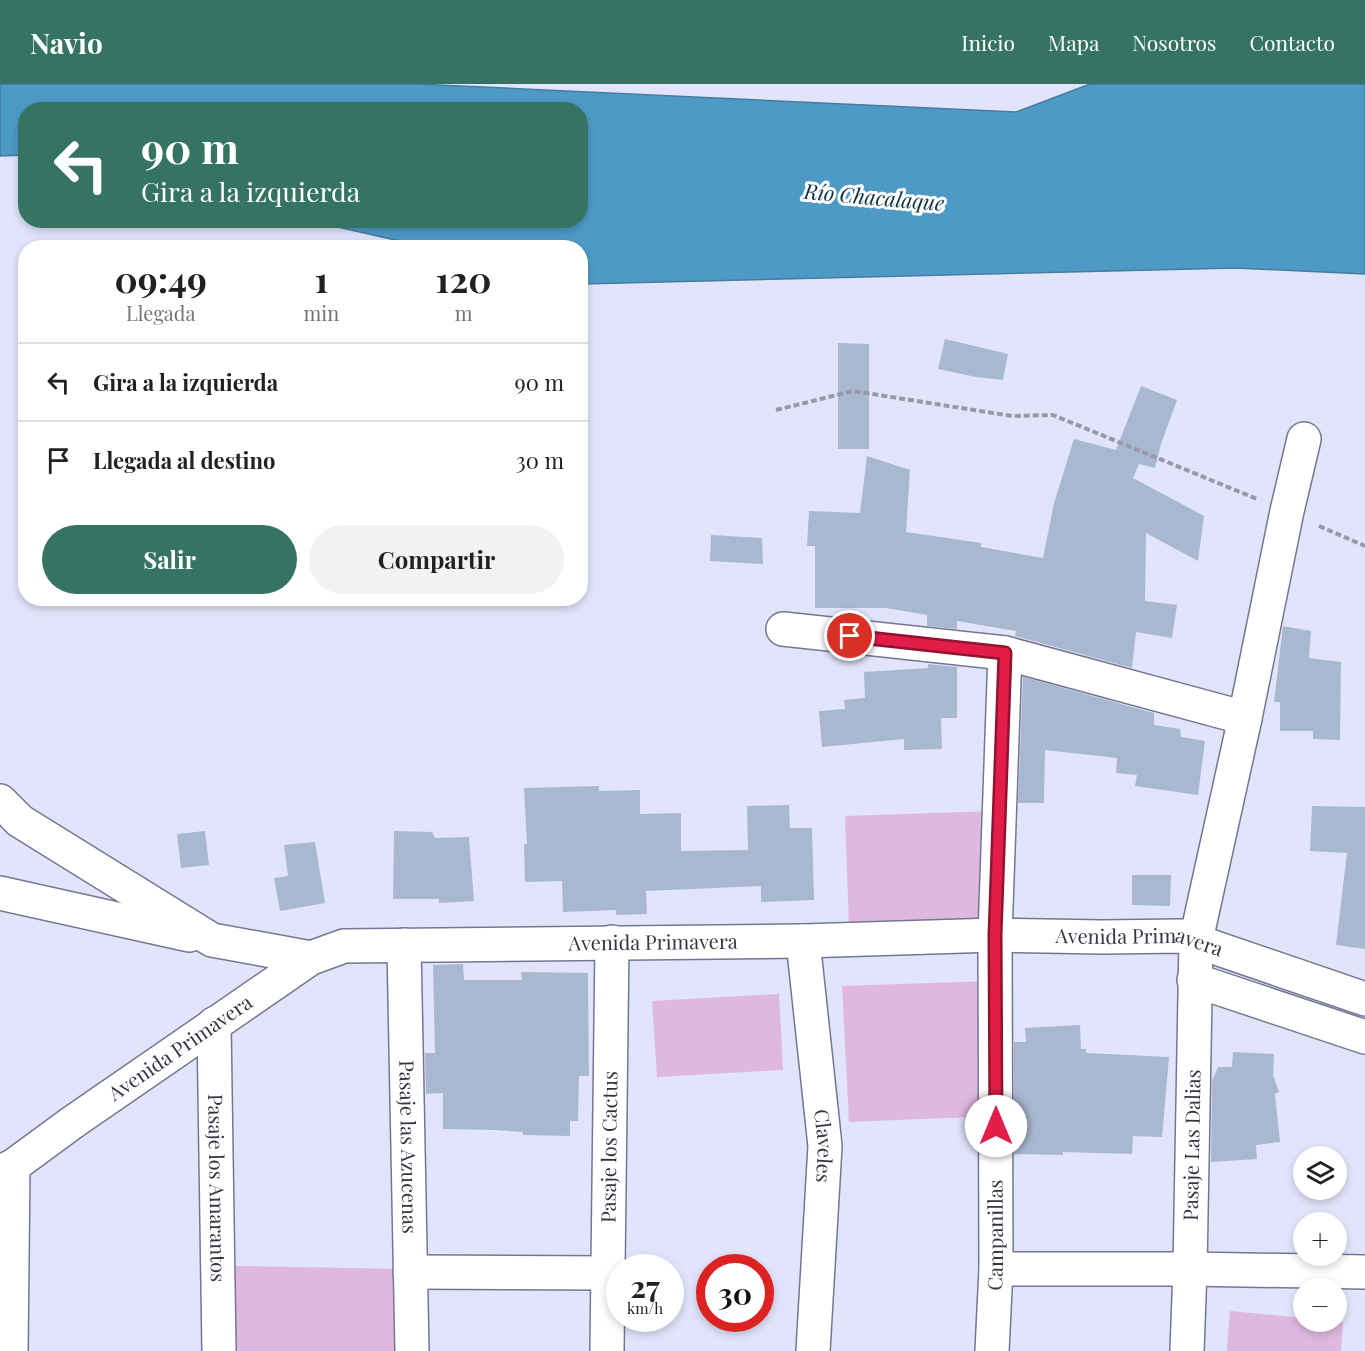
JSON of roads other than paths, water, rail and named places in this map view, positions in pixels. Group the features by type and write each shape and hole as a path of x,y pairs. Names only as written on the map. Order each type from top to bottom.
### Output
{"street":[{"name":"Pasaje Las Dalias","path":"1187,1351 1196,940 1287,512 1305,440"},
{"path":"783,629 1005,653 1245,718"},
{"name":"Campanillas","path":"992,1351 996,1269 995,935 1005,653"},
{"path":"0,801 20,821 212,940"},
{"path":"0,893 212,940 311,958"},
{"name":"Avenida Primavera","path":"7,1169 311,958 344,946 803,941 995,935 1181,936 1360,995"},
{"name":"Claveles","path":"803,941 825,1146 813,1351"},
{"name":"Pasaje los Cactus","path":"608,1254 612,942"},
{"name":"Pasaje las Azucenas","path":"404,945 412,1351"},
{"path":"1194,980 1365,1037"},
{"name":"Pasaje los Amarantos","path":"214,1024 219,1351"},
{"path":"7,1169 11,1351"},
{"path":"996,1269 1365,1272"},
{"path":"410,1272 606,1273"},
{"name":"Pasaje los Cactus","path":"607,1332 607,1351"}],"water":[{"name":"Río Chacalaque","path":"0,84 417,84 1016,112 1090,84 1365,84 1365,274 1235,268 588,284 588,240 395,240 342,228 588,228 588,102 18,102 18,155 0,156"}]}
